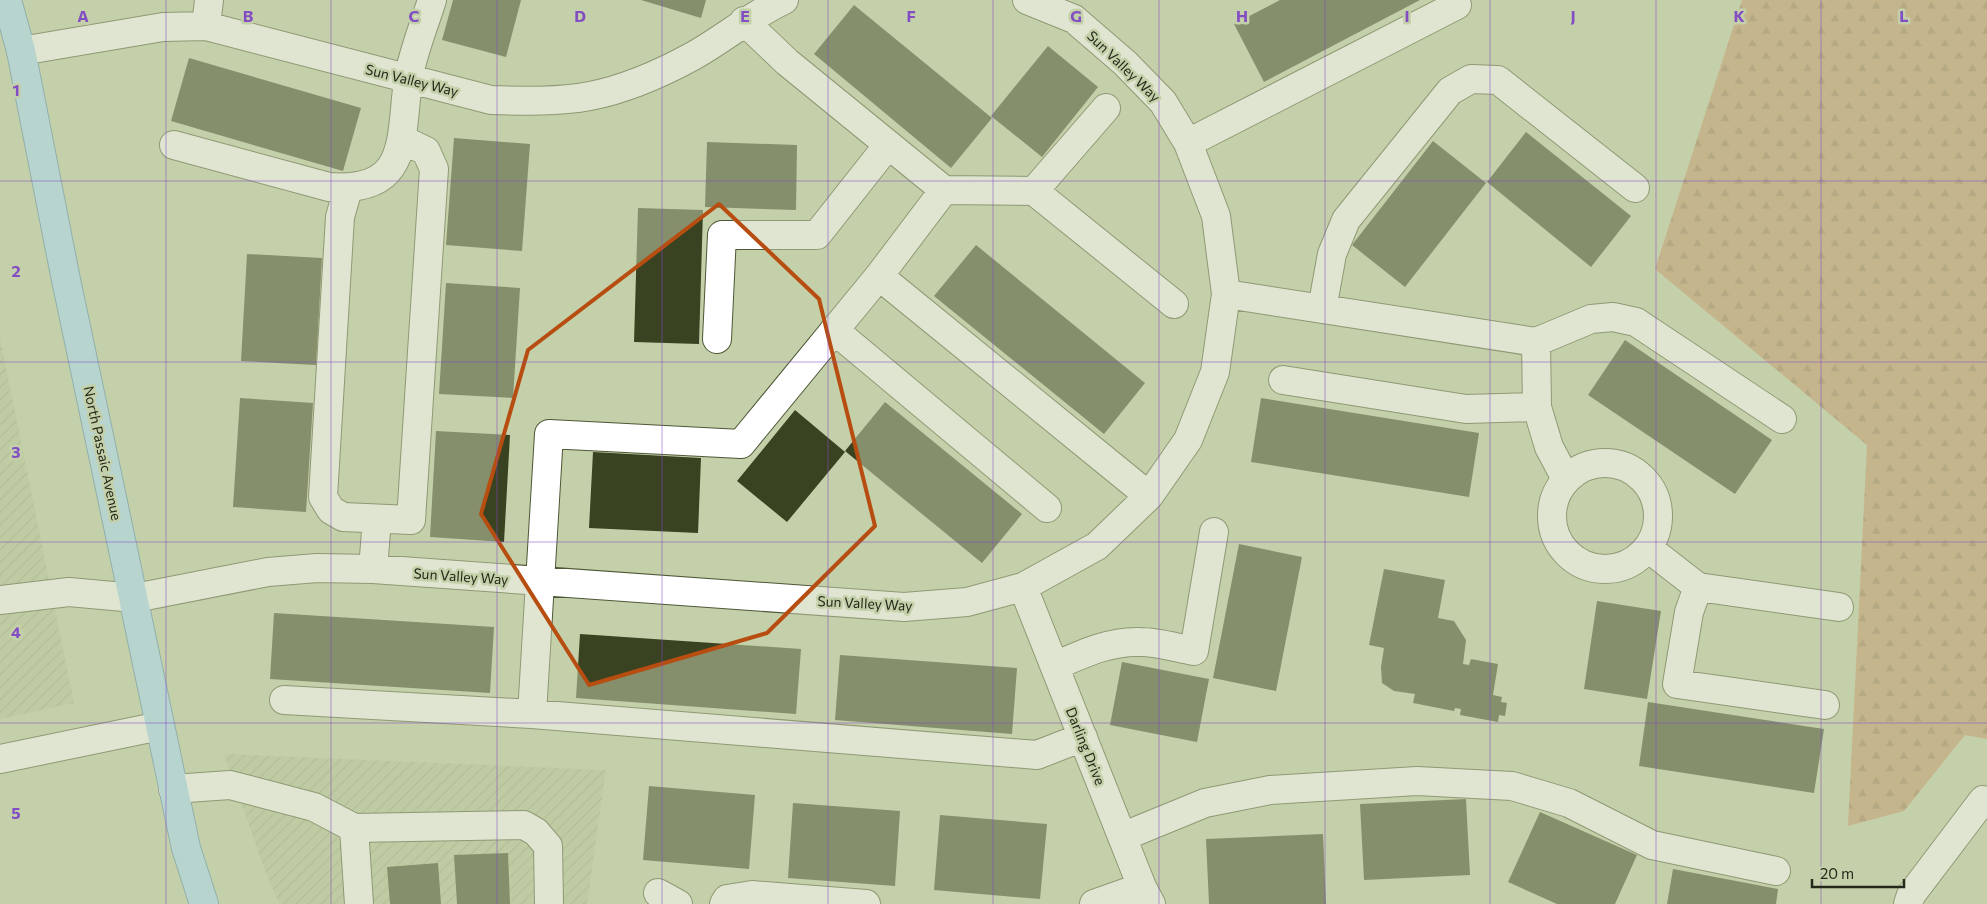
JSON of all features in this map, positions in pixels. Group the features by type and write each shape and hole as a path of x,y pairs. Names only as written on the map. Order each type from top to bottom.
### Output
{"main road":[{"name":"North Passaic Avenue","path":"7,0 22,51 65,275 135,598 173,789 186,848 204,904"}],"street":[{"path":"174,145 329,187 348,189 378,180 394,165 403,140 408,79 432,0"},
{"name":"Sun Valley Way","path":"22,51 163,27 208,13 408,79 491,100 540,102 591,96 646,78 687,59 744,21 784,0"},
{"name":"Sun Valley Way","path":"0,600 69,592 135,598 268,572 317,568 373,569 904,606 967,602 1023,587 1097,546 1149,496 1188,440 1215,372 1226,294 1216,216 1188,143 1163,102 1125,63 1078,9 1027,0"},
{"path":"1188,143 1457,5"},
{"path":"744,21 788,62 944,190 1034,191 1174,304"},
{"path":"1322,309 1332,254 1346,220 1450,91 1471,79 1498,80 1635,188"},
{"path":"1034,191 1106,108"},
{"path":"348,189 340,217 323,497 331,510 343,517 411,520 434,169 426,151 403,140"},
{"path":"717,340 722,235 817,235 888,145"},
{"path":"532,714 550,434 741,444 879,276 944,190"},
{"path":"879,276 1149,496"},
{"path":"1226,294 1536,342 1591,319 1614,317 1636,322 1782,419"},
{"path":"834,330 1047,508"},
{"path":"1536,342 1537,408 1549,447 1566,479"},
{"path":"1283,380 1466,409 1537,408"},
{"path":"1596,462 1614,463 1632,469 1646,480 1655,496 1658,514 1656,532 1648,548 1635,560 1619,568 1602,570 1585,566 1570,557 1559,544 1553,528 1551,510 1556,493 1566,479 1579,468 1596,462"},
{"path":"373,569 377,519"},
{"path":"1055,666 1093,650 1119,643 1142,642 1194,651 1214,532"},
{"path":"1648,548 1698,587 1839,607"},
{"name":"Darling Drive","path":"1023,587 1122,837 1147,895"},
{"path":"1698,587 1690,612 1678,684 1824,705"},
{"path":"284,700 532,714 1036,754 1083,737"},
{"path":"0,759 160,726"},
{"path":"1122,837 1204,803 1270,790 1417,781 1512,786 1569,803 1652,845 1776,871"},
{"path":"173,789 230,785 314,807 354,828 524,825 536,832 548,846 549,904"},
{"path":"1908,904 1911,894 1983,800 1987,801"},
{"path":"354,828 359,904"},
{"path":"724,904 727,898 752,895 866,904"},
{"path":"1094,904 1147,895"}],"highlighted area":[{"path":"719,204 819,299 875,526 767,633 589,685 481,514 528,350"}],"shaded area":[{"path":"0,338 74,703 0,719"},
{"path":"224,754 606,770 587,904 280,904 268,879"}],"green space":[{"path":"1742,0 1987,0 1987,739 1965,735 1904,811 1848,826 1867,445 1655,269"}],"building":[{"path":"453,0 521,0 506,57 442,40"},
{"path":"641,0 706,0 701,18"},
{"path":"1280,0 1420,0 1264,82 1234,24"},
{"path":"854,5 992,118 951,168 814,54"},
{"path":"1048,46 1098,87 1042,157 991,116"},
{"path":"189,58 361,108 343,171 171,121"},
{"path":"1526,132 1631,216 1591,267 1487,182"},
{"path":"454,138 530,144 522,251 446,245"},
{"path":"1433,141 1486,183 1405,287 1352,245"},
{"path":"707,142 797,145 796,210 705,207"},
{"path":"638,208 703,210 699,344 634,342"},
{"path":"976,245 1145,383 1104,434 934,296"},
{"path":"247,254 322,258 316,365 241,361"},
{"path":"446,283 520,288 513,398 439,394"},
{"path":"1625,340 1772,440 1735,494 1588,395"},
{"path":"240,398 313,403 306,512 233,507"},
{"path":"1261,398 1479,433 1469,497 1251,462"},
{"path":"885,402 1022,514 982,563 845,451"},
{"path":"795,410 845,452 787,522 737,481"},
{"path":"436,431 510,435 504,542 430,537"},
{"path":"593,452 701,458 698,533 589,528"},
{"path":"1239,544 1302,557 1276,691 1213,678"},
{"path":"1384,569 1445,580 1438,618 1454,621 1466,640 1463,664 1469,665 1471,659 1498,664 1493,695 1502,697 1501,702 1507,703 1505,716 1499,715 1498,722 1460,715 1461,709 1455,708 1454,711 1413,703 1415,694 1394,691 1382,683 1381,667 1384,648 1369,645"},
{"path":"1597,601 1661,611 1647,699 1584,689"},
{"path":"274,613 494,627 490,693 270,679"},
{"path":"580,634 801,649 796,714 576,698"},
{"path":"840,655 1017,668 1012,734 835,720"},
{"path":"1122,662 1209,679 1197,742 1110,725"},
{"path":"1648,702 1824,729 1814,793 1639,766"},
{"path":"649,786 755,795 749,869 643,860"},
{"path":"1466,799 1470,875 1364,880 1360,804"},
{"path":"793,803 900,811 895,886 788,878"},
{"path":"1540,812 1637,855 1615,904 1557,904 1508,882"},
{"path":"940,815 1047,824 1040,899 934,890"},
{"path":"1323,834 1326,904 1209,904 1206,839"},
{"path":"508,853 510,904 457,904 454,855"},
{"path":"438,863 441,904 390,904 387,867"},
{"path":"1673,869 1778,889 1776,904 1667,904"}]}
